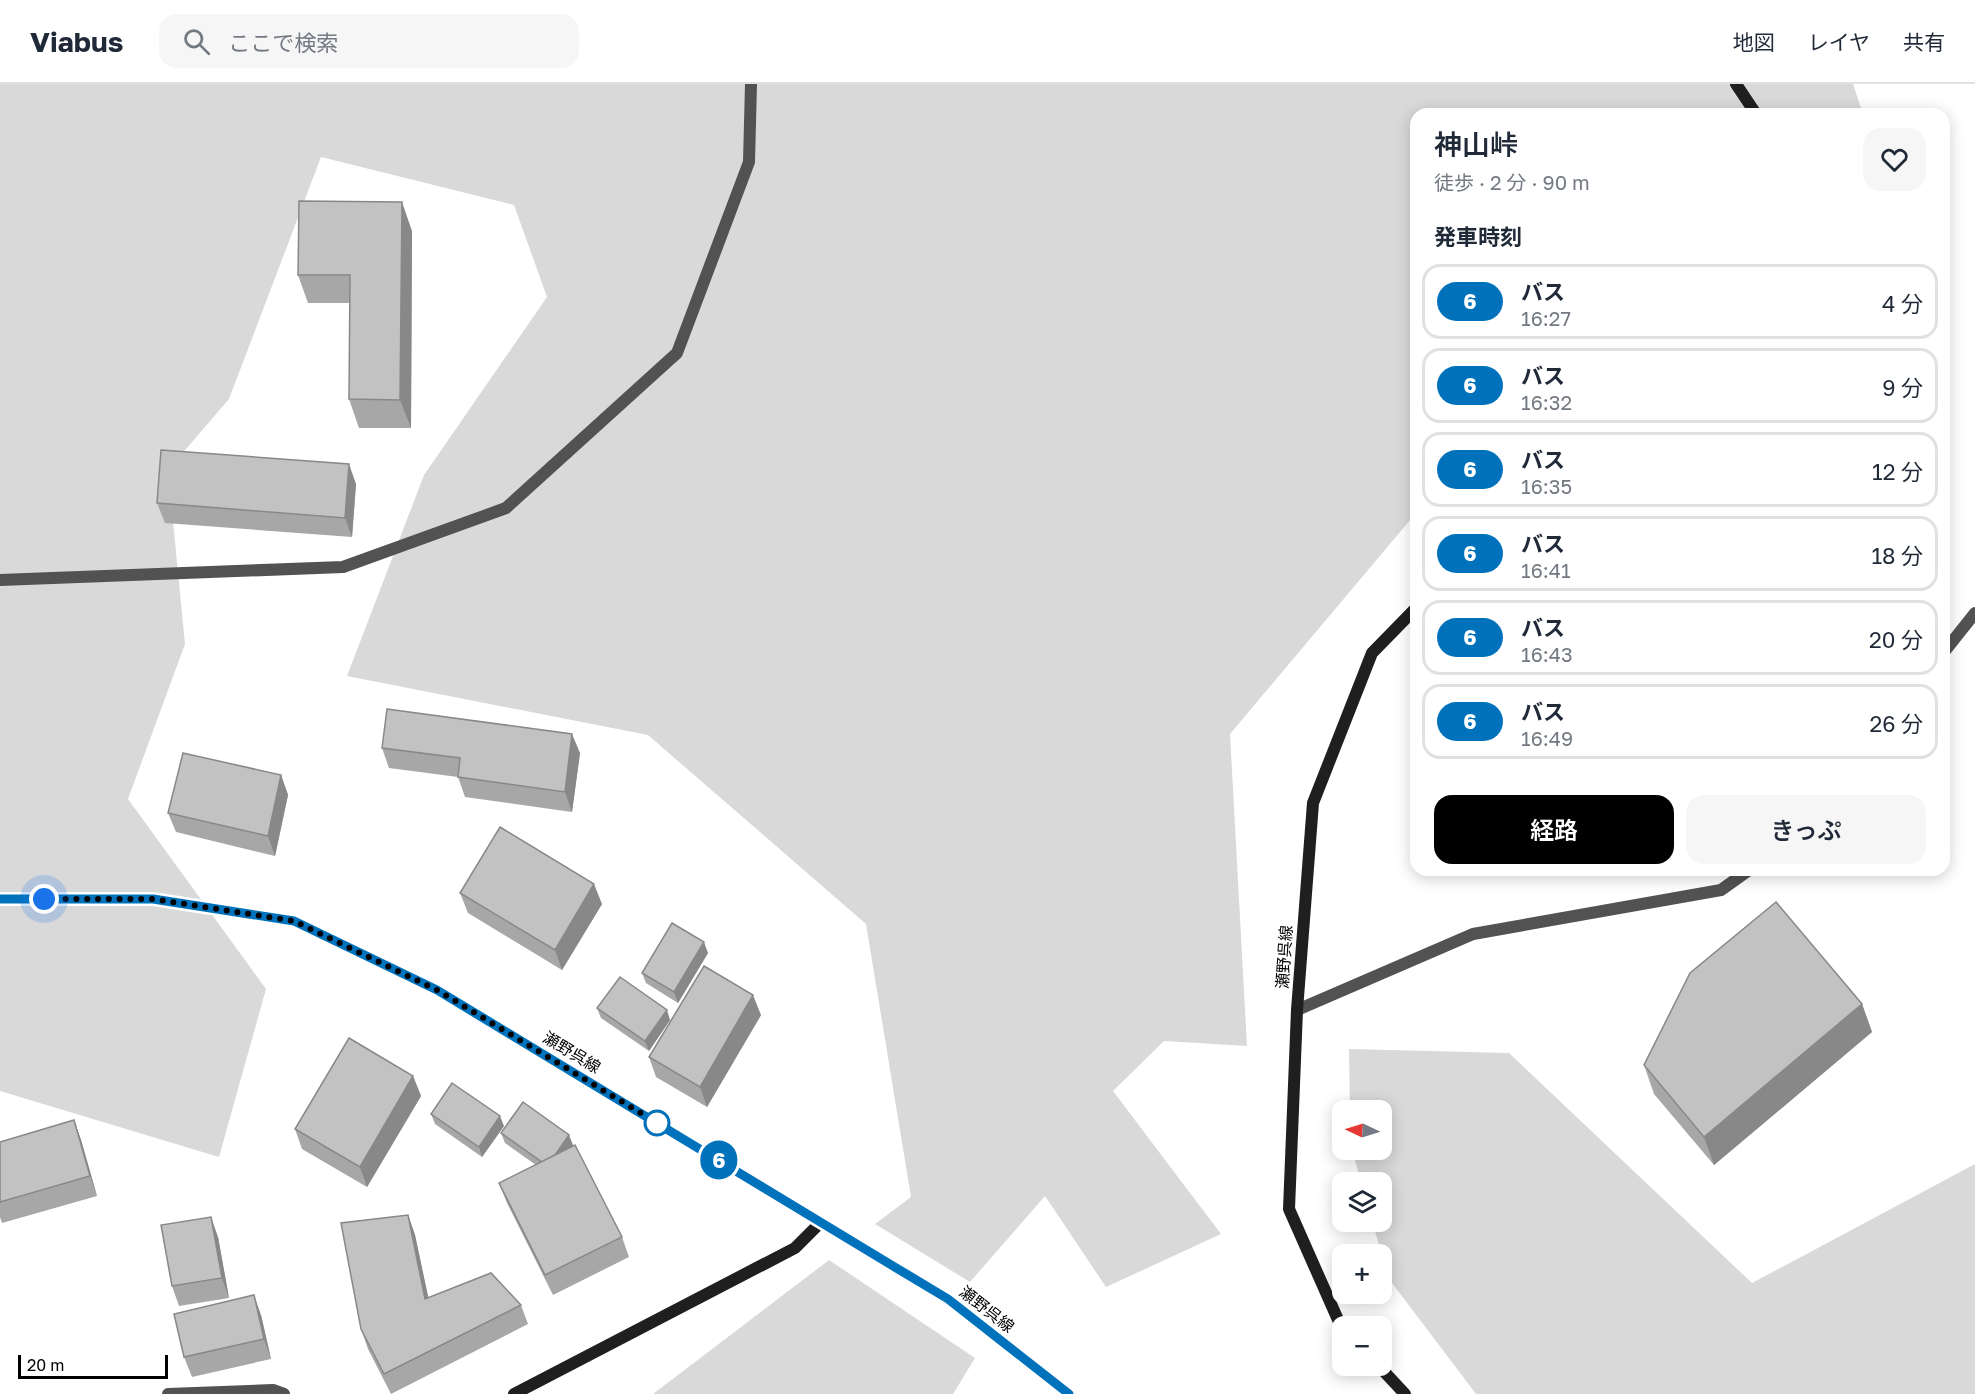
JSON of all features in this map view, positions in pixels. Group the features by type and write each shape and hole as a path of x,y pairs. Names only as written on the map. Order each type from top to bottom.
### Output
{"main road":[{"path":"1736,84 1752,108"},
{"name":"瀬野呉線","path":"1336,1316 1289,1209 1296,1010 1313,803 1371,653 1410,614"},
{"name":"瀬野呉線","path":"0,899 153,899 294,921 437,990 948,1299 1069,1394"},
{"path":"514,1394 795,1248 820,1222"},
{"path":"1388,1376 1405,1394"}],"street":[{"path":"0,580 343,567 506,508 677,353 749,162 751,84"},
{"path":"1950,644 1975,613"},
{"path":"1296,1010 1473,934 1721,890 1741,876"},
{"path":"168,1394 273,1390 284,1394"}],"shaded area":[{"path":"0,84 1853,84 1861,108 1410,108 1410,520 1230,734 1247,1046 1164,1041 1113,1091 1221,1234 1106,1287 1045,1196 970,1282 875,1224 911,1197 866,924 648,735 347,676 424,475 547,297 514,205 321,157 229,399 168,470 185,644 128,799 266,989 219,1157 0,1091"},
{"path":"1349,1049 1509,1053 1752,1283 1975,1164 1975,1394 1476,1394 1392,1283 1392,1244 1379,1244 1375,1232 1392,1232 1392,1172 1358,1172 1355,1160 1392,1160 1392,1100 1350,1100"},
{"path":"829,1260 975,1358 953,1394 653,1394"}],"building":[{"path":"299,201 402,202 400,400 349,399 350,275 298,275"},
{"path":"161,450 349,464 345,518 157,503"},
{"path":"387,709 572,734 565,792 458,777 460,758 382,748"},
{"path":"183,753 281,775 268,836 168,813"},
{"path":"500,827 594,884 555,950 460,893"},
{"path":"1776,902 1862,1004 1704,1137 1644,1065 1690,973"},
{"path":"672,923 704,942 674,992 642,973"},
{"path":"704,966 753,995 700,1087 649,1057"},
{"path":"620,977 667,1010 645,1041 597,1008"},
{"path":"349,1038 413,1076 360,1167 295,1129"},
{"path":"452,1083 500,1116 479,1147 431,1114"},
{"path":"523,1102 569,1135 555,1155 542,1162 501,1133"},
{"path":"74,1120 90,1176 0,1202 0,1142"},
{"path":"575,1145 622,1237 545,1275 499,1183"},
{"path":"408,1215 425,1299 491,1273 521,1305 384,1374 361,1329 341,1223"},
{"path":"211,1217 222,1278 172,1286 161,1225"},
{"path":"254,1295 264,1339 184,1357 174,1314"}],"bus line":[{"name":"6","path":"0,899 153,899 294,921 437,990 948,1299 1069,1394"}],"route":[{"path":"44,899 153,899 294,921 437,990 659,1124 657,1123"}]}
